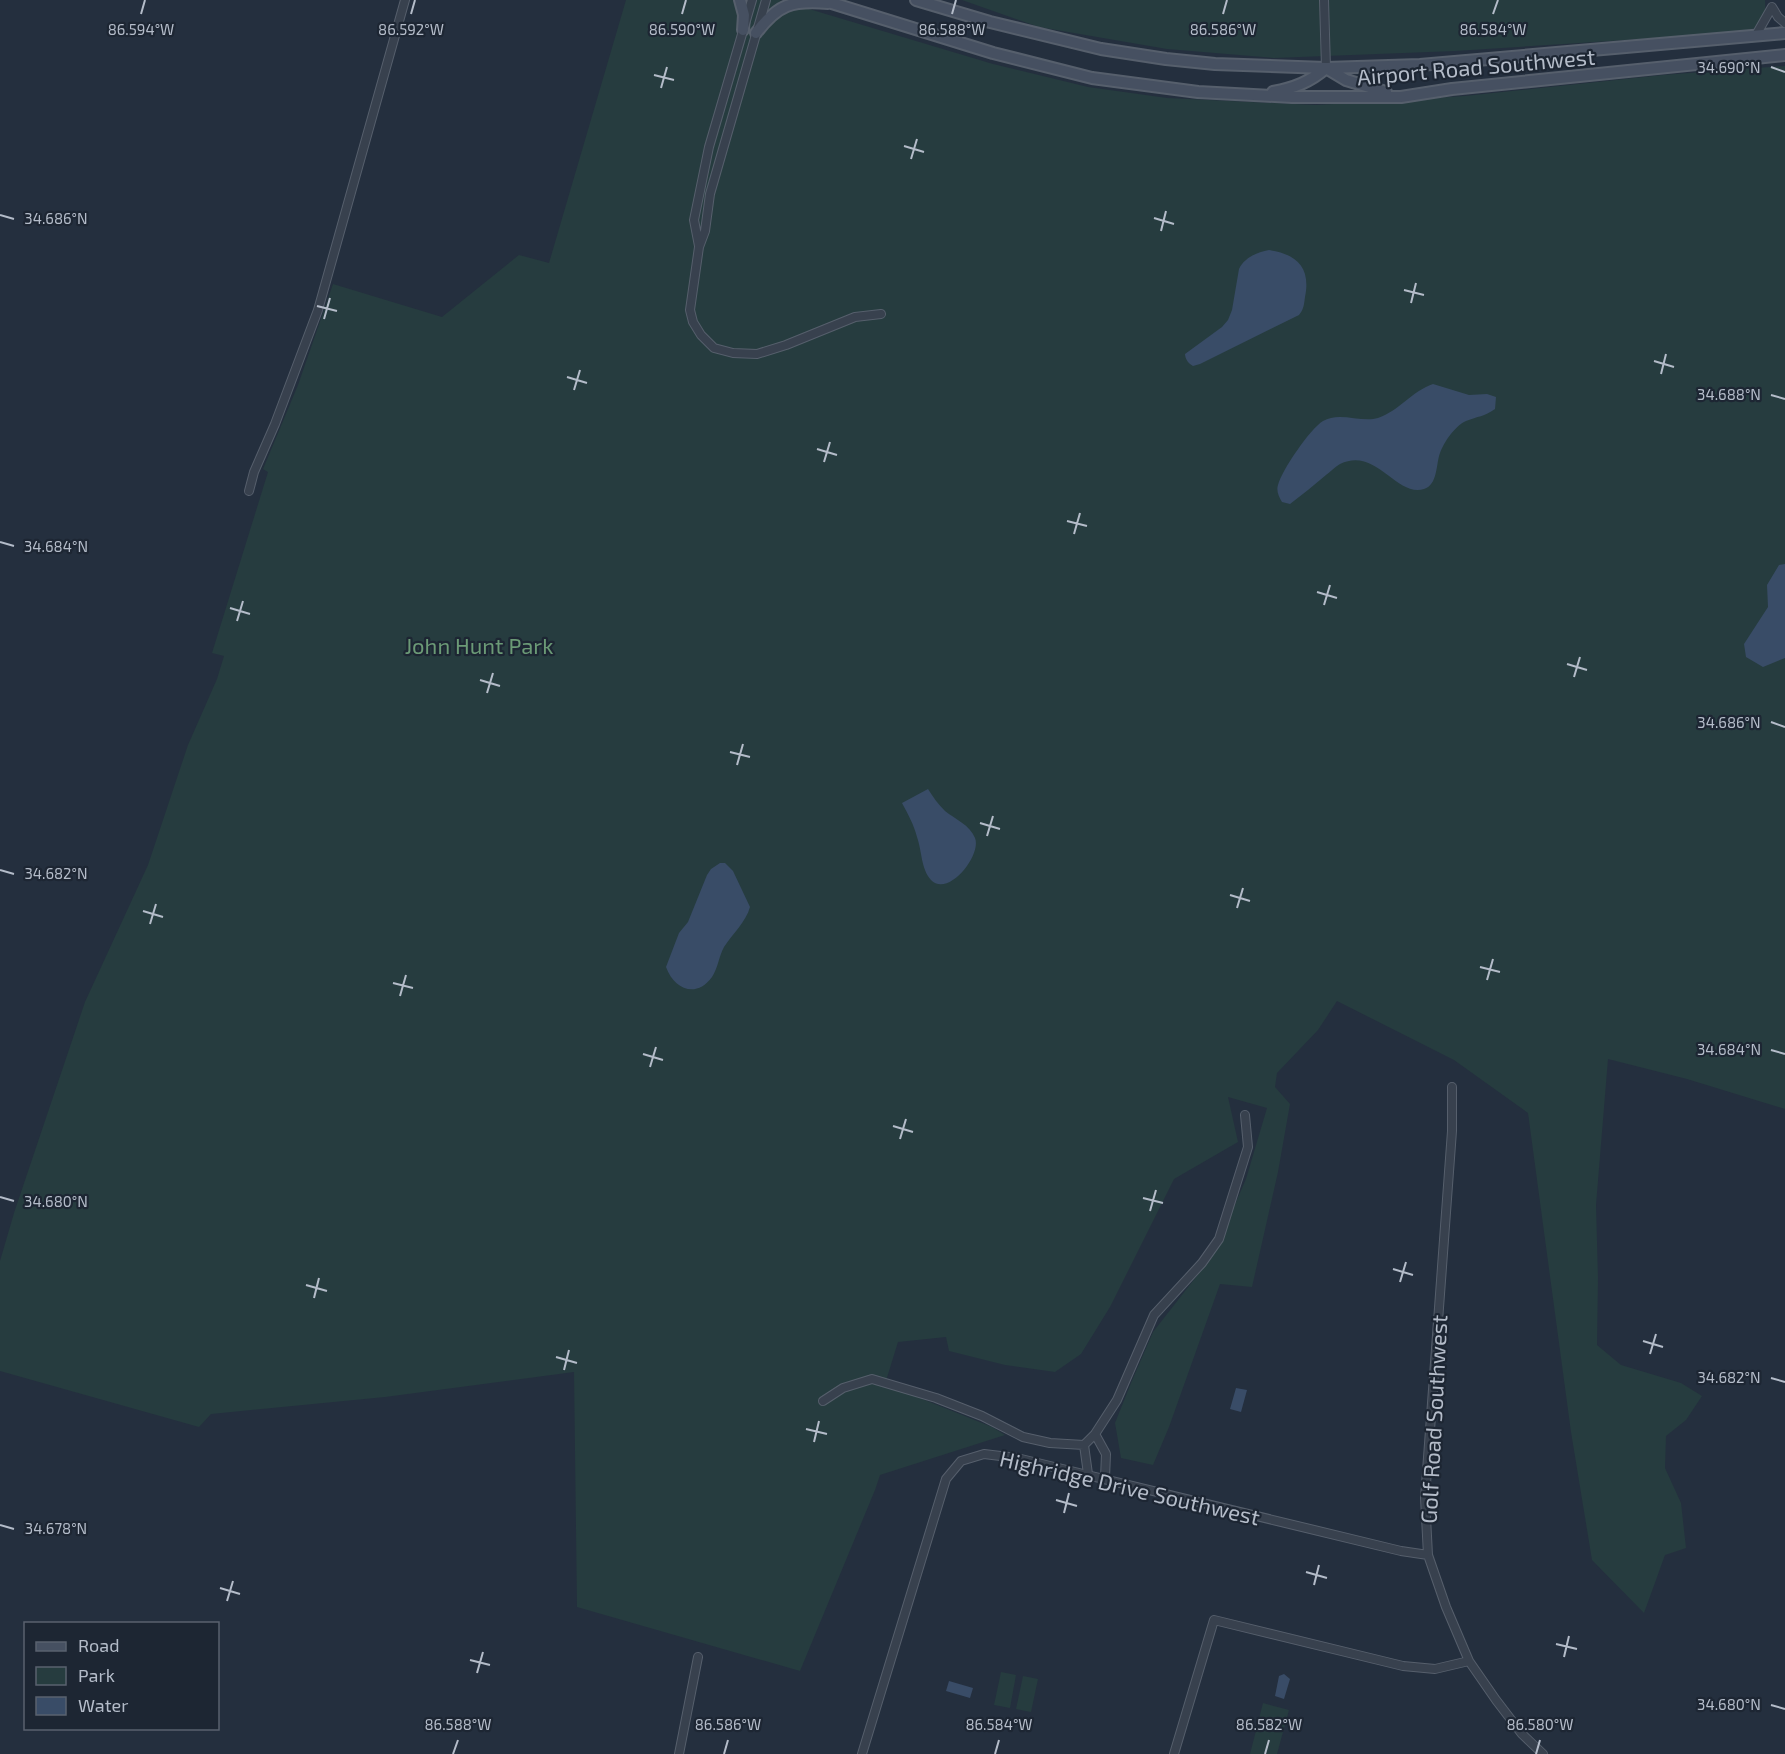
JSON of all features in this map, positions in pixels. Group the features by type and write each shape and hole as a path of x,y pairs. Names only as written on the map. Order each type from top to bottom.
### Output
{"street":[{"path":"249,491 254,472 275,424 318,310 405,0"},
{"path":"740,0 744,15 743,30"},
{"path":"699,247 694,220 702,177 752,0"},
{"path":"766,0 710,194 705,231 699,247 690,310 693,322 701,335 714,348 733,353 757,354 786,345 855,317 881,314"},
{"name":"Airport Road Southwest","path":"822,0 993,53 1092,78 1198,92 1292,97 1401,96 1785,55"},
{"name":"Airport Road Southwest","path":"916,0 990,22 1101,49 1215,64 1326,68 1420,64 1785,33"},
{"path":"1324,0 1326,68"},
{"path":"756,33 767,20 783,8 797,3 836,4"},
{"path":"1756,35 1772,7 1785,23"},
{"path":"1258,95 1293,88 1326,68"},
{"path":"1326,68 1346,80 1401,96"},
{"name":"Golf Road Southwest","path":"1452,1087 1452,1131 1425,1498 1428,1555 1446,1607 1469,1661 1496,1700 1543,1754"},
{"path":"823,1401 843,1388 872,1379 936,1398 982,1416 1023,1437 1050,1443 1084,1445 1095,1434 1117,1400 1154,1315 1202,1263 1219,1239 1248,1147 1245,1115"},
{"path":"1095,1434 1106,1454 1105,1478"},
{"path":"1084,1445 1088,1474"},
{"name":"Highridge Drive Southwest","path":"862,1754 946,1479 961,1461 984,1454 1017,1458 1401,1551 1428,1555"},
{"path":"1174,1754 1214,1620 1403,1666 1435,1669 1469,1661"},
{"path":"679,1754 698,1657"}],"green space":[{"name":"John Hunt Park","path":"626,0 779,0 993,64 1088,87 1167,98 1316,105 1465,96 1663,75 1785,66 1785,1109 1687,1079 1608,1059 1596,1205 1597,1345 1621,1365 1681,1383 1702,1396 1686,1420 1666,1436 1665,1468 1681,1503 1686,1548 1665,1555 1644,1613 1592,1560 1571,1432 1528,1113 1454,1060 1337,1001 1318,1030 1277,1073 1275,1087 1290,1104 1278,1172 1252,1287 1220,1284 1169,1427 1153,1465 1121,1458 1115,1423 1153,1332 1203,1268 1222,1234 1246,1179 1267,1108 1228,1097 1238,1142 1174,1179 1110,1307 1081,1354 1055,1372 1005,1365 949,1351 946,1337 898,1342 885,1384 992,1427 1005,1435 880,1475 800,1671 577,1607 574,1372 385,1397 211,1414 199,1427 0,1371 0,1261 14,1213 85,1002 148,865 188,745 217,679 224,656 212,653 268,472 263,469 298,385 333,284 442,317 519,255 549,263"},
{"path":"962,0 1765,0 1765,15 1758,26 1753,29 1734,33 1455,51 1274,58 1167,49 1039,27"},
{"path":"1001,1672 1016,1675 1010,1708 994,1705"},
{"path":"1023,1676 1038,1679 1031,1712 1016,1709"},
{"path":"1263,1703 1289,1710 1277,1754 1250,1754"}],"water":[{"path":"1269,250 1294,259 1304,270 1306,287 1301,313 1193,366 1186,359 1185,354 1228,320 1241,265 1251,256"},
{"path":"1433,384 1469,395 1487,394 1496,397 1495,409 1488,414 1462,423 1450,435 1442,449 1436,473 1429,487 1414,490 1375,466 1353,460 1338,465 1290,504 1282,502 1277,489 1281,478 1291,460 1317,425 1336,417 1378,418 1392,411 1418,391"},
{"path":"1785,564 1785,658 1763,667 1746,657 1744,644 1768,607 1767,585 1779,565"},
{"path":"928,789 942,808 966,826 975,838 976,845 969,864 954,879 946,883 938,884 928,876 923,865 919,842 902,803"},
{"path":"720,863 725,863 733,871 750,907 742,923 724,947 712,977 699,988 686,989 674,981 666,967 679,933 688,922 707,875"},
{"path":"1236,1388 1247,1390 1241,1412 1230,1409"},
{"path":"1284,1674 1290,1679 1284,1699 1275,1696 1279,1676"},
{"path":"949,1681 973,1688 970,1698 946,1691"}]}
